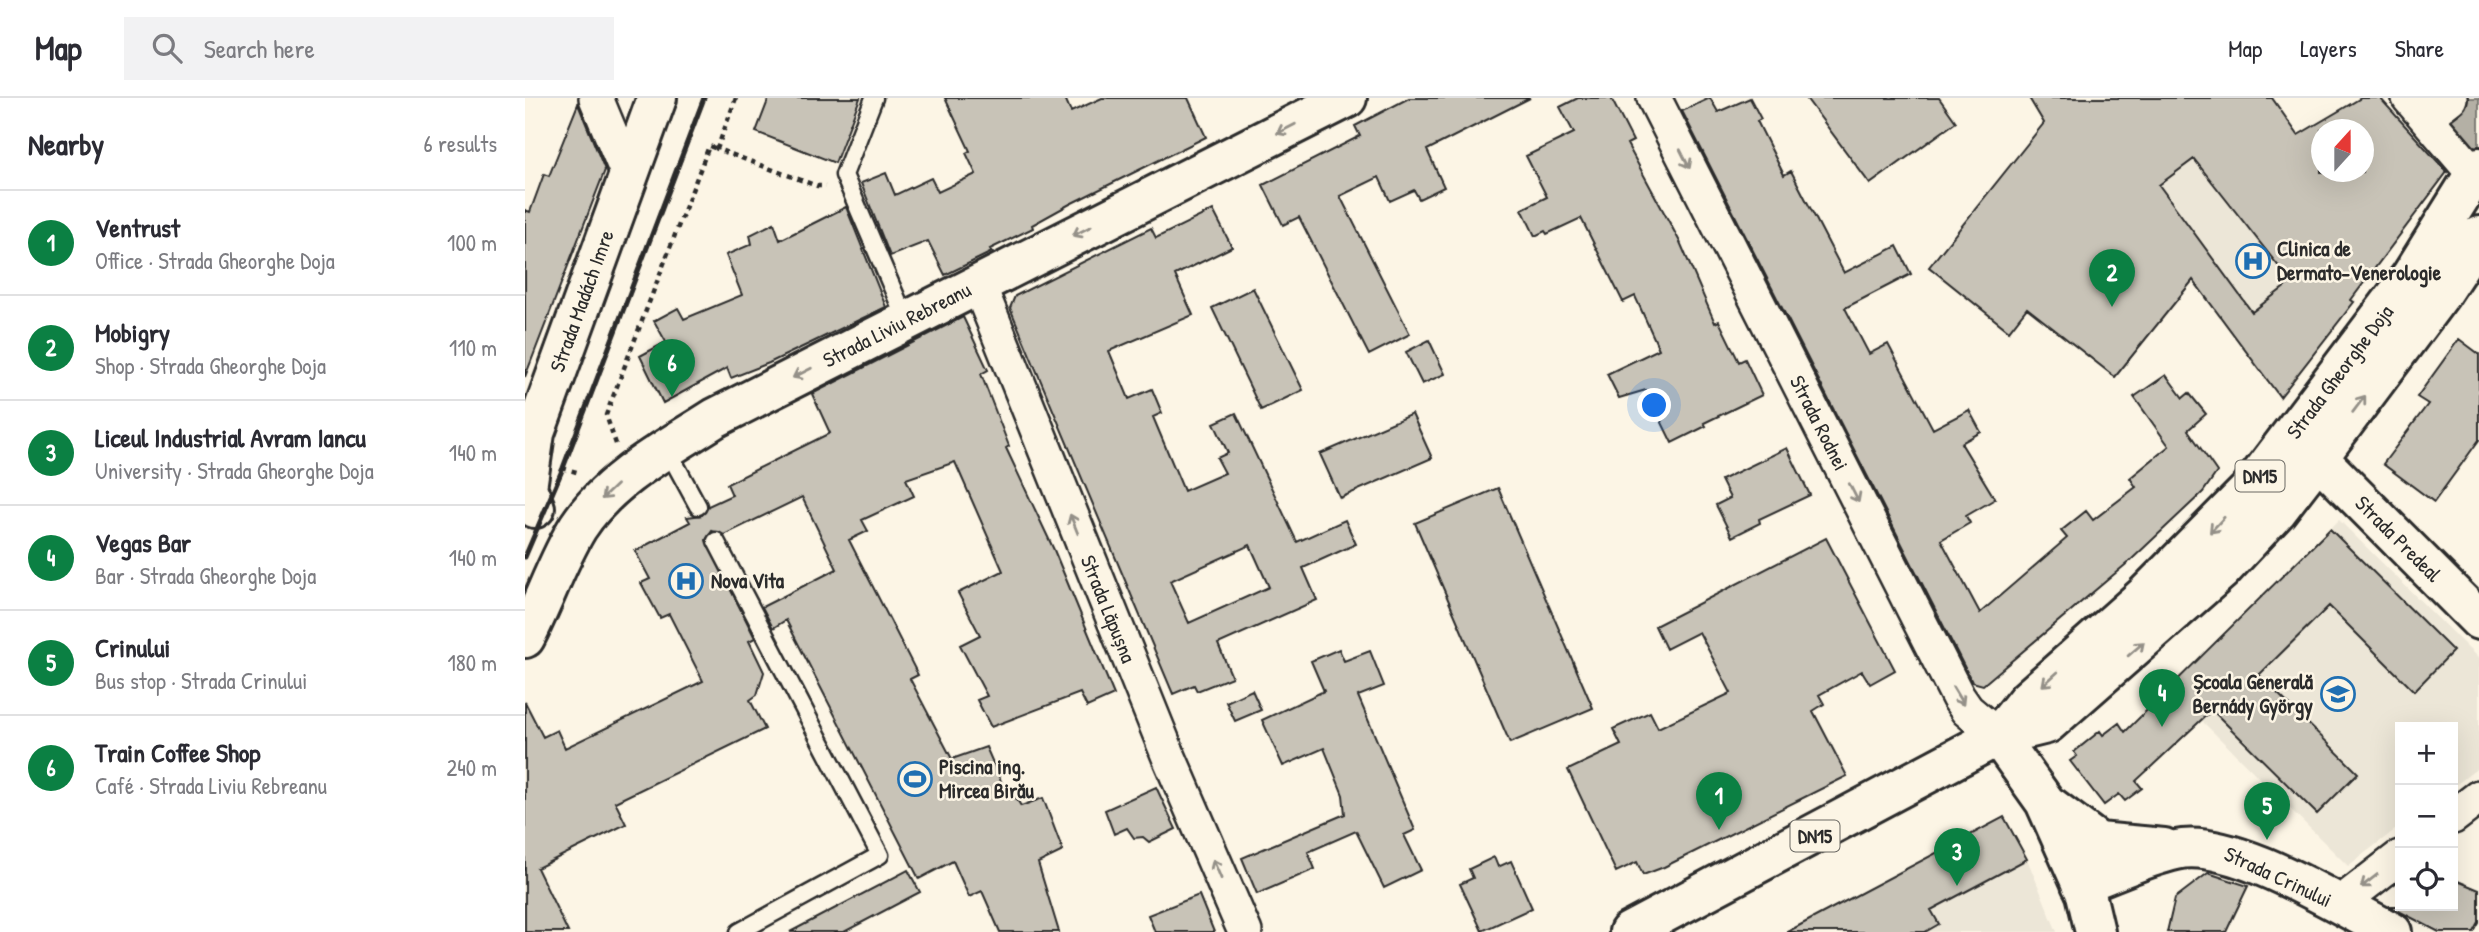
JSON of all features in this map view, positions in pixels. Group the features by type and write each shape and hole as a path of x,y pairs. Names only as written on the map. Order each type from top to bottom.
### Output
{"street":[{"path":"596,98 628,175"},
{"name":"Strada Madách Imre","path":"530,510 527,479 534,433 657,98"},
{"name":"Strada Liviu Rebreanu","path":"525,638 577,528 593,507 619,482 667,449 715,418 1347,98"},
{"name":"Strada Rodnei","path":"1654,98 1958,697 1967,710 1999,736"},
{"path":"2413,103 2441,105 2450,98"},
{"path":"2413,103 2477,171"},
{"name":"Strada Gheorghe Doja","path":"1999,736 2028,699 2143,597 2249,490 2411,276 2477,171"},
{"name":"Strada Gheorghe Doja","path":"1629,932 1999,736 2047,724 2111,671 2221,571 2277,511 2440,295 2479,236"},
{"name":"Strada Lăpușna","path":"978,283 1164,745 1245,932"},
{"name":"Strada Predeal","path":"2318,458 2479,620"},
{"path":"530,510 577,528"},
{"path":"1999,736 2045,802 2081,884 2095,932"},
{"path":"2458,813 2479,797"},
{"path":"2045,802 2098,842 2177,849"},
{"name":"Strada Crinului","path":"2081,884 2177,849 2209,847 2228,852 2392,932"},
{"path":"2338,905 2395,861"}],"lane":[{"path":"874,98 844,175 906,320"},
{"path":"667,449 698,506"},
{"path":"716,541 880,855 739,932"}],"path":[{"path":"717,149 736,98"},
{"path":"618,452 606,415 709,146 817,186 848,185"},
{"path":"557,466 573,473 584,472"}],"shaded area":[{"path":"2429,98 2479,98 2479,162"},
{"name":"Clinica de Dermato-Venerologie","path":"2216,143 2278,197 2356,301 2280,397 2136,201"},
{"name":"Școala Generală Bernády György","path":"2339,520 2479,659 2479,767 2458,783 2458,722 2395,722 2395,830 2348,866 2201,720 2181,679"},
{"path":"2004,817 2027,859 2057,932 1787,932"}],"building":[{"path":"769,98 860,98 835,163 756,132"},
{"path":"945,98 1065,98 1071,112 1102,98 1188,98 1206,137 1070,204 1032,225 1033,228 990,249 992,252 945,275 928,241 890,256 861,183 886,173 895,195 931,178 938,192 976,174 966,153 970,151"},
{"path":"1409,98 1530,98 1427,150 1444,187 1419,199 1414,190 1390,201 1379,177 1340,196 1410,334 1369,355 1299,217 1283,225 1263,185 1360,136 1355,126"},
{"path":"1578,98 1611,98 1633,141 1627,144 1680,242 1715,323 1719,321 1739,362 1745,359 1762,395 1704,423 1706,426 1672,443 1646,390 1619,398 1607,374 1659,349 1635,296 1623,302 1581,218 1547,234 1545,231 1535,236 1522,209 1547,197 1526,156 1574,133 1560,107"},
{"path":"1710,98 1718,112 1750,98 1761,119 1757,121 1784,175 1791,171 1844,273 1897,246 1911,274 1845,308 1869,354 1888,344 1933,429 1969,410 1981,432 1961,443 1995,499 1966,516 1970,523 1941,540 1980,613 2067,538 2061,531 2086,511 2093,520 2136,487 2130,478 2169,446 2134,397 2166,375 2183,398 2189,393 2206,414 2188,430 2217,472 2203,492 2131,560 1983,685 1972,682 1682,111"},
{"path":"1806,98 1939,98 1956,122 1870,184"},
{"path":"2029,98 2272,98 2298,135 2311,127 2311,182 2374,182 2374,119 2325,119 2361,98 2380,98 2447,172 2351,300 2354,302 2280,397 2193,280 2115,377 2027,308 2009,331 1929,267 2044,123","holes":["2194,159 2291,282 2252,312 2159,185"]},
{"path":"578,104 605,170 525,377 525,210 530,212 544,174 549,176"},
{"path":"846,207 886,307 769,363 731,378 727,368 663,403 640,356 666,342 654,321 678,308 684,319 742,295 726,255 752,244 750,235 774,223 780,240"},
{"path":"1213,210 1232,247 1175,275 1193,315 1109,351 1129,399 1152,389 1162,413 1153,417 1184,491 1225,473 1217,458 1228,453 1214,423 1236,413 1297,542 1345,520 1356,544 1303,568 1317,600 1218,644 1232,677 1197,691 1194,685 1173,694 1010,308 1015,296 1151,228 1156,238","holes":["1250,545 1269,587 1189,623 1170,581"]},
{"path":"1253,288 1303,390 1261,410 1212,308"},
{"path":"963,317 988,370 981,374 1009,446 1006,448 1054,550 1114,695 1087,707 1080,693 991,727 977,700 987,696 960,645 980,635 958,593 1003,571 955,462 906,479 914,496 862,520 868,531 849,540 918,675 910,679 952,759 986,747 1008,797 1014,795 1021,806 1043,798 1063,851 1038,863 1059,932 1000,932 982,891 969,897 953,861 919,879 786,620 773,628 762,607 837,569 802,497 724,535 712,531 706,540 755,638 749,641 764,672 757,695 750,700 765,729 615,802 626,824 537,868 568,932 525,932 525,702 543,737 557,730 565,748 703,681 669,614 660,618 641,583 650,579 635,551 690,522 687,517 702,515 708,506 732,495 727,484 830,433 812,394"},
{"path":"2459,339 2479,354 2479,440 2434,502 2383,464 2428,404 2417,397"},
{"path":"1429,340 1445,374 1422,384 1406,352"},
{"path":"1412,414 1432,458 1340,498 1320,454"},
{"path":"1787,448 1810,495 1759,519 1760,523 1732,537 1716,505 1730,498 1721,480"},
{"path":"1498,488 1593,708 1510,743 1415,523"},
{"path":"2330,529 2453,651 2414,691 2329,606 2259,675 2358,773 2317,814 2212,710 2136,781 2142,788 2125,801 2119,794 2104,805 2070,761 2077,756 2074,752 2100,731 2103,735 2119,723 2125,732"},
{"path":"1826,538 1895,670 1870,684 1862,671 1819,695 1824,704 1813,711 1847,776 1664,867 1643,875 1637,862 1616,872 1568,770 1621,745 1613,729 1650,712 1658,728 1731,693 1699,632 1666,649 1655,626"},
{"path":"1339,649 1344,661 1370,651 1384,686 1358,696 1415,830 1404,835 1421,870 1384,888 1356,831 1308,852 1315,869 1257,894 1242,858 1345,814 1343,795 1324,748 1283,766 1262,720 1324,691 1311,661"},
{"path":"1252,690 1261,710 1235,721 1226,702"},
{"path":"1156,787 1176,829 1149,842 1143,837 1134,838 1127,828 1114,834 1105,810"},
{"path":"2004,817 2027,859 1931,910 1939,924 1925,932 1787,932"},
{"path":"1494,857 1498,867 1511,861 1532,908 1482,931 1460,884 1473,878 1469,869"},
{"path":"908,870 920,892 844,932 790,932"},
{"path":"2208,873 2248,886 2226,932 2167,932 2175,898"},
{"path":"2458,881 2479,890 2479,923 2474,932 2439,932 2399,911 2458,911"},
{"path":"1199,895 1214,932 1155,932 1148,915"}],"railway":[{"path":"525,557 563,468 704,98"}],"place":[{"name":"Clinica de Dermato-Venerologie","path":"2253,261"},
{"name":"Mobigry","path":"2112,307"},
{"name":"Train Coffee Shop","path":"672,397"},
{"name":"Nova Vita","path":"686,581"},
{"name":"Școala Generală Bernády György","path":"2338,694"},
{"name":"Vegas Bar","path":"2162,727"},
{"name":"Piscina ing. Mircea Birău","path":"915,779"},
{"name":"Ventrust","path":"1719,830"},
{"name":"Crinului","path":"2267,840"},
{"name":"Liceul Industrial Avram Iancu","path":"1957,886"}]}
